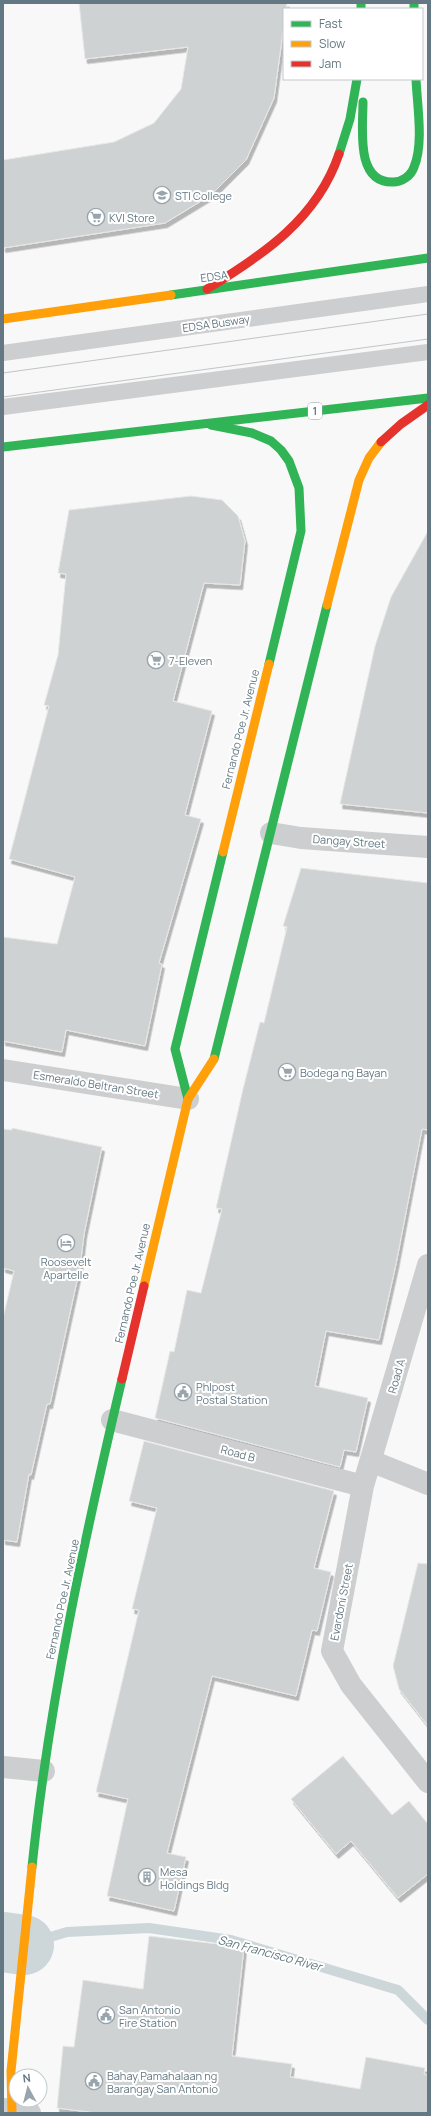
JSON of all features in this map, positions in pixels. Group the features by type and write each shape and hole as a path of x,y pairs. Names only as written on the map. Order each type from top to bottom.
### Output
{"main road":[{"path":"207,289 245,265 282,238 306,214 328,180 349,129 357,80"},
{"path":"363,80 366,165 369,172 379,181 393,183 405,179 416,164 419,80"},
{"path":"420,80 427,97"},
{"name":"EDSA","path":"3,319 428,258"},
{"name":"1","path":"3,447 59,439 428,398"},
{"name":"Fernando Poe Jr. Avenue","path":"14,2111 11,2071 38,1807 63,1647 112,1420 188,1099 215,1057 352,502 364,467 387,437 401,423 428,405"},
{"name":"Fernando Poe Jr. Avenue","path":"188,1099 174,1049 301,531 302,518 300,492 296,475 288,457 279,448 259,435 202,424"}],"street":[{"name":"Dangay Street","path":"271,833 301,838 428,847"},
{"name":"Esmeraldo Beltran Street","path":"3,1070 188,1099"},
{"name":"Road A","path":"363,1486 428,1265"},
{"name":"Road B","path":"112,1420 363,1486"},
{"path":"371,1460 428,1484"},
{"name":"Evardoni Street","path":"363,1486 332,1651 351,1684 428,1782"},
{"path":"3,1767 44,1772"}],"lane":[{"name":"EDSA Busway","path":"3,353 428,294"},
{"path":"3,406 428,352"}],"building":[{"path":"79,3 287,3 286,8 283,8 283,31 274,98 246,160 211,195 165,223 3,248 3,160 114,142 154,123 181,89 188,47 85,59"},
{"path":"191,496 222,500 238,516 245,541 240,585 204,583 173,701 212,711 185,815 201,819 159,963 162,964 145,1046 66,1030 62,1052 3,1041 3,937 57,944 75,877 9,859 49,706 44,705 58,655 66,574 58,573 69,510"},
{"path":"428,531 428,813 340,804 375,646 391,597"},
{"path":"301,868 428,883 428,1130 422,1129 396,1264 379,1340 326,1331 315,1386 368,1398 356,1452 344,1450 340,1467 155,1418 170,1351 174,1352 187,1290 201,1293 222,1209 216,1208 243,1089 260,1022 264,1023 287,927 283,926"},
{"path":"12,1128 102,1147 84,1234 80,1267 50,1404 47,1404 31,1475 29,1474 17,1542 3,1540 3,1318 14,1271 3,1268 3,1129 12,1130"},
{"path":"144,1441 334,1491 314,1568 331,1572 317,1631 312,1630 296,1696 212,1676 167,1853 186,1857 174,1911 107,1896 128,1799 96,1792 139,1610 132,1609 157,1508 129,1501"},
{"path":"418,1563 428,1564 428,1726 399,1689 393,1666"},
{"path":"343,1756 392,1815 409,1801 428,1824 428,1874 398,1898 351,1841 336,1854 291,1799"},
{"path":"149,1936 244,1947 232,2056 292,2064 290,2077 360,2089 366,2057 425,2068 424,2074 428,2075 428,2113 97,2113 57,2108 63,2046 74,2047 83,1980 143,1989"}],"waterway":[{"name":"San Francisco River","path":"24,1945 67,1932 149,1928 231,1940 398,1990 428,2020"},
{"name":"San Francisco River","path":"3,1942 24,1945"}],"tram line":[{"path":"3,373 428,314"},
{"path":"3,397 428,339"}],"traffic: fast":[{"path":"361,3 361,8"},
{"path":"414,3 414,8"},
{"path":"339,154 350,119 357,80"},
{"path":"363,102 362,139 367,164 372,174 381,180 393,182 403,180 413,170 419,147 416,80"},
{"path":"171,295 428,258"},
{"path":"3,447 428,398"},
{"path":"211,425 252,433 271,441 281,450 289,461 299,488 301,531 269,664"},
{"path":"214,1059 327,605"},
{"path":"188,1099 175,1049 223,852"},
{"path":"32,1867 48,1744 69,1622 94,1500 122,1379"}],"traffic: slow":[{"path":"3,319 171,295"},
{"path":"327,605 359,480 369,458 381,442"},
{"path":"223,852 269,664"},
{"path":"144,1286 188,1099 214,1059"},
{"path":"12,2113 11,2071 32,1867"}],"traffic: jam":[{"path":"207,289 248,263 286,233 317,198 329,177 339,154"},
{"path":"381,442 401,424 428,405"},
{"path":"122,1379 144,1286"}],"place":[{"name":"STI College","path":"162,195"},
{"name":"KVI Store","path":"96,217"},
{"name":"7-Eleven","path":"156,660"},
{"name":"Bodega ng Bayan","path":"287,1072"},
{"name":"Roosevelt Apartelle","path":"66,1243"},
{"name":"Phlpost Postal Station","path":"183,1392"},
{"name":"Mesa Holdings Bldg","path":"147,1877"},
{"name":"San Antonio Fire Station","path":"106,2015"},
{"name":"Bahay Pamahalaan ng Barangay San Antonio","path":"94,2081"}]}
